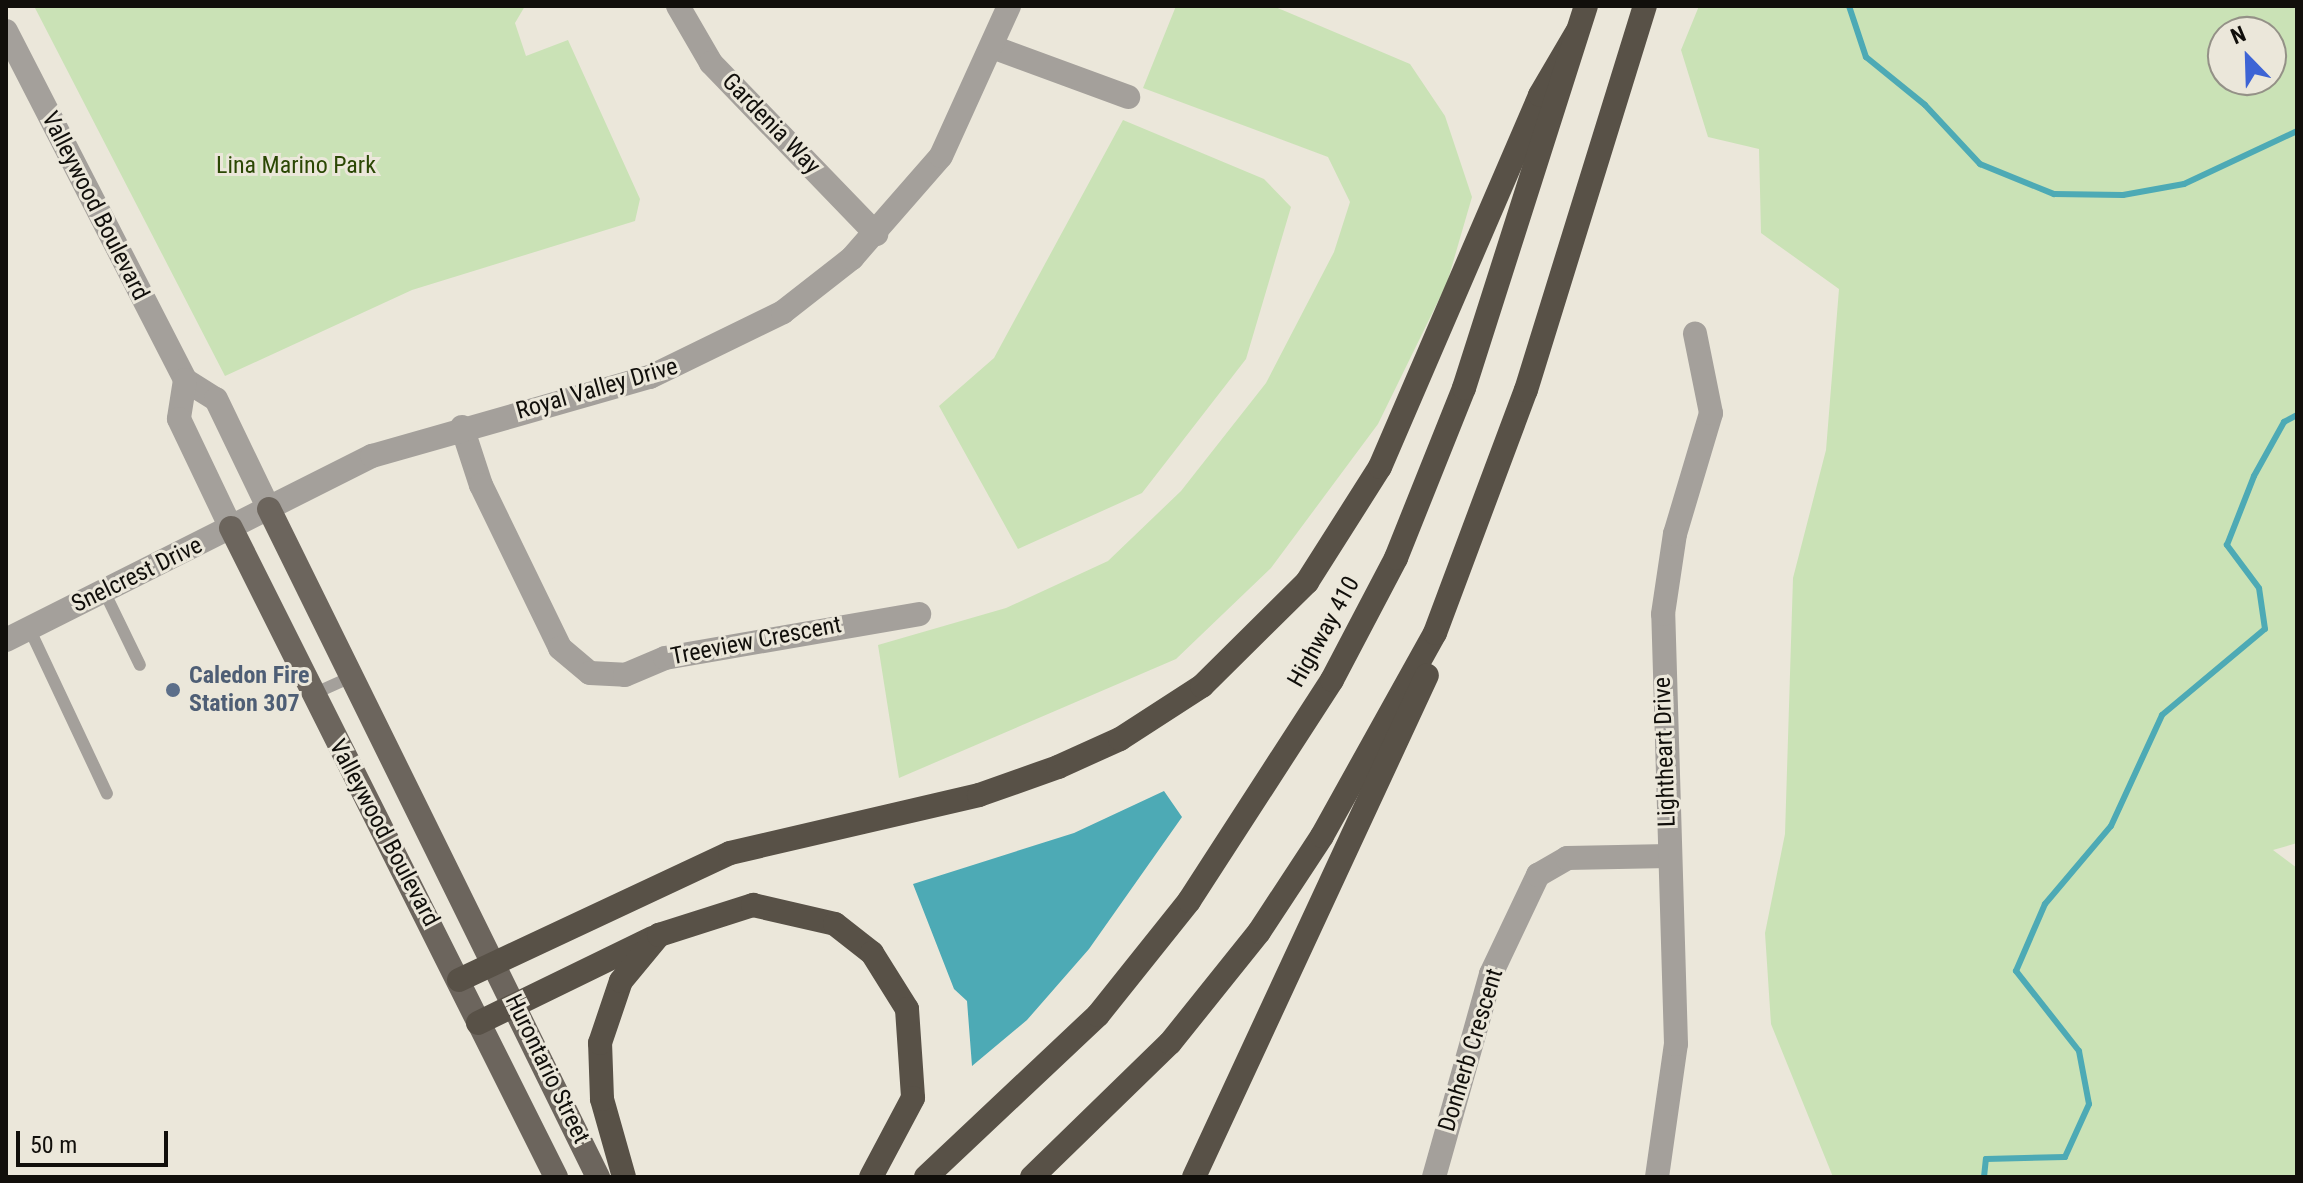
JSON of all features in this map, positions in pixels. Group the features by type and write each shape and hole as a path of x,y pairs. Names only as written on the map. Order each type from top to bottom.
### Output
{"highway":[{"name":"Highway 410","path":"926,1177 1098,1015 1189,901 1332,680 1396,558 1464,388 1586,6"},
{"path":"1032,1177 1170,1043 1259,932 1329,824 1435,633 1526,390 1645,6"},
{"path":"459,980 730,853 979,795 1058,767 1120,739 1202,686 1307,582 1380,467 1540,95 1577,32"},
{"path":"1194,1177 1425,684 1435,633"},
{"path":"478,1023 659,935 727,907 775,906 835,924 872,953 907,1009 915,1080 903,1127 871,1177"},
{"path":"624,1177 602,1099 600,1043 621,981 659,935"}],"main road":[{"name":"Valleywood Boulevard","path":"269,509 349,678 495,962"},
{"name":"Valleywood Boulevard","path":"231,528 311,695 459,980"},
{"name":"Hurontario Street","path":"495,962 598,1177"},
{"name":"Hurontario Street","path":"459,980 556,1177"}],"street":[{"name":"Gardenia Way","path":"678,6 711,63 876,234"},
{"name":"Royal Valley Drive","path":"269,509 372,456 462,427 610,390 701,356 792,306 876,234 941,156 995,48 1009,6"},
{"name":"Valleywood Boulevard","path":"6,31 185,380 216,399 269,509"},
{"path":"995,48 1128,97"},
{"name":"Lightheart Drive","path":"1657,1177 1676,1055 1669,856 1666,576 1711,413 1695,334"},
{"name":"Valleywood Boulevard","path":"185,380 179,419 231,528"},
{"name":"Treeview Crescent","path":"462,427 481,485 560,648 590,673 625,675 665,658 919,614"},
{"name":"Snelcrest Drive","path":"6,640 269,509"},
{"name":"Donherb Crescent","path":"1434,1177 1487,984 1538,875 1567,858 1669,856"}],"lane":[{"path":"104,591 140,665"},
{"path":"29,628 107,794"},
{"path":"311,695 349,678"}],"green space":[{"name":"Lina Marino Park","path":"34,6 525,6 515,23 526,56 568,40 640,199 635,221 412,290 225,376"},
{"path":"1176,6 1273,6 1410,64 1445,116 1472,197 1447,283 1378,424 1271,568 1176,659 899,778 878,645 1006,608 1108,561 1181,491 1266,383 1334,252 1350,202 1328,157 1143,88"},
{"path":"1699,6 2297,6 2297,843 2273,850 2297,868 2297,1177 1833,1177 1771,1024 1765,933 1785,834 1793,578 1826,450 1839,289 1761,233 1759,149 1708,137 1681,50"},
{"path":"1123,120 1264,179 1291,207 1246,359 1142,493 1018,549 939,406 994,358"}],"water":[{"path":"1164,791 1182,817 1089,949 1027,1020 972,1066 967,1001 954,989 913,884 1074,833"}],"waterway":[{"path":"1849,6 1866,57 1925,105 1980,164 2054,194 2123,195 2184,184 2297,131"},
{"path":"1984,1177 1986,1159 2065,1157 2089,1104 2079,1051 2016,971 2045,904 2111,826 2162,715 2265,629 2259,588 2227,545 2254,476 2284,422 2297,415"}],"place":[{"name":"Caledon Fire Station 307","path":"173,690"}]}
